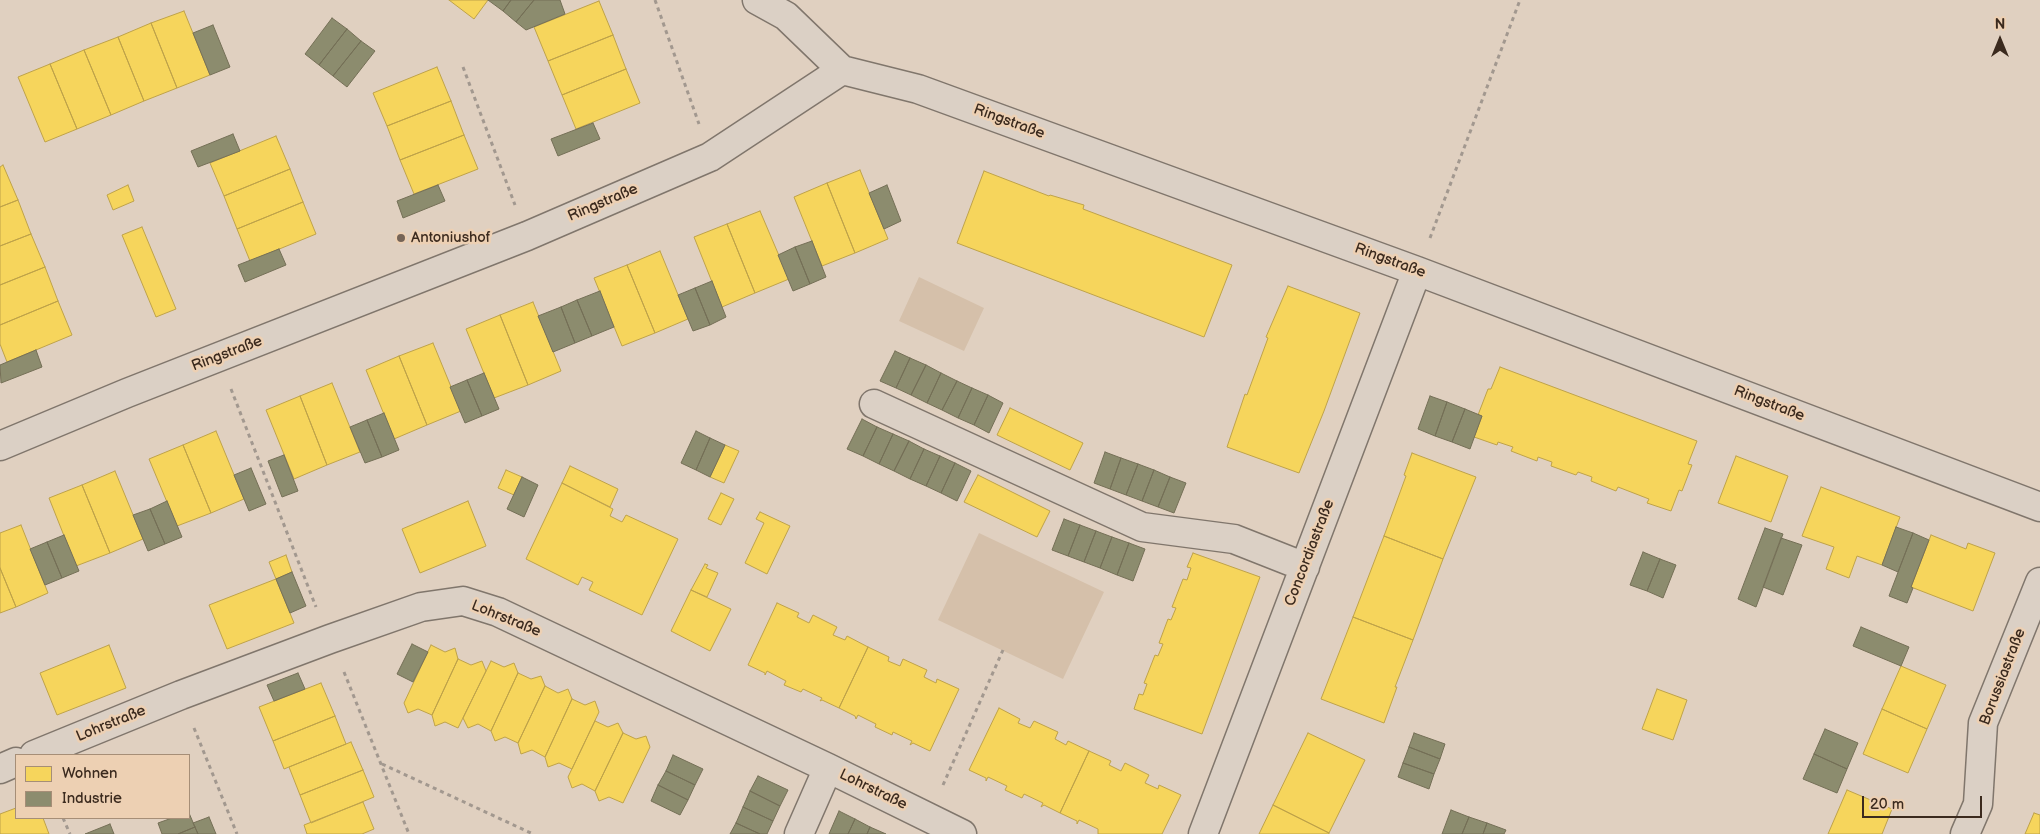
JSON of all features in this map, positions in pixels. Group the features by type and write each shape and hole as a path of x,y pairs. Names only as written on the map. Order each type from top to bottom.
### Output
{"street":[{"path":"757,0 786,16 842,70"},
{"name":"Ringstraße","path":"0,446 527,236 710,157 842,70 918,89 1417,271 2040,507"},
{"name":"Concordiastraße","path":"1203,834 1417,271"},
{"path":"874,404 1142,527 1234,539 1305,567"},
{"name":"Borussiastraße","path":"1965,834 1978,804 1983,723 2040,582"},
{"name":"Lohrstraße","path":"36,754 181,695 330,639 421,607 463,601 498,612 828,768 962,834"},
{"path":"0,768 15,762"},
{"path":"799,834 828,768"}],"path":[{"path":"654,0 710,157"},
{"path":"1417,271 1520,0"},
{"path":"464,67 527,236"},
{"path":"219,358 313,600 382,764 409,834"},
{"path":"928,817 1003,650"},
{"path":"181,695 237,834"},
{"path":"382,764 533,834"},
{"path":"63,819 70,834"}],"shaded area":[{"path":"919,277 984,308 964,351 899,321"},
{"path":"979,533 1104,592 1063,679 938,620"}],"building: Wohnen":[{"path":"449,0 488,0 474,19"},
{"path":"599,1 613,35 548,61 534,27"},
{"path":"184,11 210,75 177,88 151,23"},
{"path":"151,23 177,88 144,101 118,37"},
{"path":"613,35 626,69 562,95 548,61"},
{"path":"118,37 144,101 111,115 84,50"},
{"path":"84,50 111,115 77,129 50,64"},
{"path":"50,64 77,129 45,142 18,77"},
{"path":"437,67 451,101 387,126 373,93"},
{"path":"626,69 640,103 576,129 562,95"},
{"path":"451,101 464,135 400,160 387,126"},
{"path":"464,135 478,169 414,194 400,160"},
{"path":"276,136 290,169 224,196 210,163"},
{"path":"3,165 18,200 0,207 0,167"},
{"path":"290,169 303,202 237,229 224,196"},
{"path":"860,170 888,239 855,253 827,183"},
{"path":"984,171 1049,196 1084,205 1083,209 1232,265 1204,337 957,243"},
{"path":"827,183 855,253 822,266 794,197"},
{"path":"128,185 134,201 113,210 107,195"},
{"path":"18,200 31,234 0,246 0,207"},
{"path":"303,202 316,234 250,261 237,229"},
{"path":"760,211 789,279 755,293 727,224"},
{"path":"727,224 755,293 722,307 694,237"},
{"path":"142,227 176,309 156,317 122,235"},
{"path":"31,234 45,267 0,285 0,246"},
{"path":"660,251 688,319 655,333 627,265"},
{"path":"627,265 655,333 622,346 594,278"},
{"path":"45,267 58,301 0,325 0,285"},
{"path":"1288,286 1360,313 1299,473 1227,447 1245,394 1247,395 1268,338 1266,337"},
{"path":"58,301 72,335 7,362 0,344 0,325"},
{"path":"533,302 561,371 528,385 500,315"},
{"path":"500,315 528,385 494,398 466,329"},
{"path":"433,343 461,411 427,425 399,356"},
{"path":"399,356 427,425 394,439 366,370"},
{"path":"1500,367 1697,441 1688,464 1692,465 1682,491 1679,490 1671,511 1647,503 1649,499 1618,487 1616,491 1591,481 1592,477 1578,472 1576,475 1551,466 1552,462 1538,457 1537,461 1511,451 1513,447 1498,442 1497,445 1474,437 1482,416 1478,415 1488,389 1491,389"},
{"path":"332,383 360,452 327,465 300,396"},
{"path":"300,396 327,465 294,479 266,410"},
{"path":"1010,408 1083,443 1070,470 997,435"},
{"path":"216,431 244,499 211,513 183,445"},
{"path":"183,445 211,513 177,526 149,459"},
{"path":"725,445 739,451 724,483 710,477"},
{"path":"1412,453 1476,477 1443,559 1384,536 1406,476 1404,475"},
{"path":"1736,456 1788,476 1771,522 1718,503"},
{"path":"570,466 618,489 610,507 562,483"},
{"path":"506,470 522,477 514,495 498,488"},
{"path":"115,471 143,539 110,553 82,485"},
{"path":"978,475 1050,511 1037,537 964,502"},
{"path":"562,483 613,509 610,516 622,522 626,515 678,539 642,615 589,590 593,582 582,577 578,585 526,559"},
{"path":"82,485 110,553 76,566 49,498"},
{"path":"1821,487 1900,517 1882,565 1857,556 1849,578 1826,569 1834,547 1802,536"},
{"path":"721,493 734,499 721,525 708,519"},
{"path":"468,501 486,546 420,573 402,529"},
{"path":"760,512 790,526 767,574 745,563 764,523 756,519"},
{"path":"21,525 48,593 16,607 0,568 0,533"},
{"path":"1931,535 1966,549 1968,543 1995,553 1973,611 1911,587"},
{"path":"1384,536 1443,559 1413,640 1353,617"},
{"path":"1193,553 1260,577 1202,734 1134,709 1139,694 1143,695 1147,684 1144,683 1155,655 1158,656 1163,644 1159,643 1168,619 1171,620 1176,608 1172,607 1183,579 1187,580 1191,568 1187,567"},
{"path":"286,555 292,572 276,579 269,562"},
{"path":"705,564 708,565 706,568 718,573 707,597 691,590"},
{"path":"0,568 16,607 0,613"},
{"path":"276,579 294,623 227,649 209,605"},
{"path":"691,590 731,609 710,651 671,631"},
{"path":"777,603 799,613 797,617 809,623 813,615 837,627 833,635 845,640 847,636 868,647 839,708 822,700 820,701 822,698 803,689 801,692 784,685 786,681 767,671 765,675 765,673 748,665"},
{"path":"1353,617 1413,640 1384,723 1321,699"},
{"path":"109,645 126,688 57,715 40,673"},
{"path":"431,645 445,652 455,648 458,659 432,715 418,709 408,713 404,703"},
{"path":"868,647 889,657 888,661 900,666 903,659 927,670 924,677 936,683 937,679 959,689 930,751 913,743 910,745 912,741 893,732 892,735 875,727 876,724 858,715 856,719 855,716 839,708"},
{"path":"458,659 471,665 482,661 486,671 458,728 445,722 435,726 432,715"},
{"path":"491,661 504,667 514,663 518,673 491,731 478,724 468,728 463,718"},
{"path":"1901,666 1946,685 1927,729 1882,709"},
{"path":"518,673 531,679 541,676 545,686 518,743 505,737 495,741 491,731"},
{"path":"321,683 335,716 273,741 259,707"},
{"path":"545,686 558,693 568,689 572,699 545,757 532,750 521,754 518,743"},
{"path":"1657,689 1687,700 1673,740 1642,729"},
{"path":"572,699 585,705 595,701 599,712 572,769 559,763 548,767 545,757"},
{"path":"999,708 1020,719 1018,723 1030,728 1034,721 1058,732 1055,739 1066,745 1068,741 1089,751 1060,813 1044,805 1041,807 1043,803 1024,794 1022,798 1005,790 1007,786 988,777 986,781 986,778 969,770"},
{"path":"1882,709 1927,729 1908,773 1863,754"},
{"path":"335,716 346,744 284,769 273,741"},
{"path":"595,721 608,727 618,723 623,733 595,791 582,784 572,788 568,777"},
{"path":"623,733 636,739 646,736 650,747 623,803 609,797 599,801 595,791"},
{"path":"1308,733 1365,760 1329,833 1273,805"},
{"path":"351,742 363,770 300,795 289,767"},
{"path":"1089,751 1111,761 1109,765 1121,771 1125,763 1149,775 1145,783 1158,789 1159,785 1181,795 1162,834 1098,834 1098,829 1079,820 1077,824 1077,821 1060,813"},
{"path":"363,770 374,797 311,823 300,795"},
{"path":"1847,790 1892,809 1882,834 1828,834"},
{"path":"363,802 374,829 362,834 307,834 304,825"},
{"path":"1273,805 1329,833 1329,834 1259,834"},
{"path":"15,808 15,819 43,819 49,834 0,834 0,814"},
{"path":"2034,813 2040,815 2040,834 2025,834"}],"building: Industrie":[{"path":"488,0 511,0 503,11"},
{"path":"511,0 534,0 516,22 503,11"},
{"path":"534,0 560,0 565,14 526,30 516,22"},
{"path":"332,18 347,29 319,65 305,54"},
{"path":"213,25 230,67 210,75 193,33"},
{"path":"347,29 361,41 333,76 319,65"},
{"path":"361,41 375,51 347,87 333,76"},
{"path":"593,123 600,139 558,156 551,139"},
{"path":"233,134 240,151 198,167 191,151"},
{"path":"438,185 445,201 403,218 397,201"},
{"path":"887,185 901,221 884,229 869,193"},
{"path":"812,241 826,277 810,284 795,247"},
{"path":"795,247 810,284 793,291 778,255"},
{"path":"279,249 286,265 245,282 238,265"},
{"path":"712,281 726,317 710,325 695,288"},
{"path":"695,288 710,325 693,331 678,295"},
{"path":"600,291 614,327 592,336 577,300"},
{"path":"577,300 592,336 575,343 561,307"},
{"path":"561,307 575,343 553,352 538,316"},
{"path":"36,350 42,367 1,383 0,365"},
{"path":"895,351 910,358 896,388 880,381"},
{"path":"910,358 926,365 911,395 896,388"},
{"path":"926,365 941,373 927,403 911,395"},
{"path":"484,373 499,409 482,416 467,380"},
{"path":"941,373 957,381 942,410 927,403"},
{"path":"467,380 482,416 465,423 450,387"},
{"path":"957,381 972,388 958,418 942,410"},
{"path":"972,388 988,395 974,425 958,418"},
{"path":"988,395 1003,403 989,433 974,425"},
{"path":"1430,396 1447,402 1435,436 1418,429"},
{"path":"1447,402 1465,409 1452,442 1435,436"},
{"path":"1465,409 1482,416 1470,449 1452,442"},
{"path":"384,413 399,450 382,457 367,420"},
{"path":"862,419 877,427 863,456 847,449"},
{"path":"367,420 382,457 365,463 350,427"},
{"path":"877,427 893,434 879,464 863,456"},
{"path":"696,431 710,438 696,470 681,463"},
{"path":"893,434 909,441 894,471 879,464"},
{"path":"710,438 725,445 710,477 696,470"},
{"path":"909,441 924,449 910,479 894,471"},
{"path":"924,449 940,456 926,486 910,479"},
{"path":"1105,452 1121,458 1110,489 1094,483"},
{"path":"284,455 298,491 282,497 268,461"},
{"path":"940,456 955,463 941,493 926,486"},
{"path":"1121,458 1138,464 1126,495 1110,489"},
{"path":"955,463 971,471 957,501 941,493"},
{"path":"1138,464 1154,470 1142,501 1126,495"},
{"path":"251,468 266,504 249,511 234,475"},
{"path":"1154,470 1170,477 1158,507 1142,501"},
{"path":"522,477 538,485 524,517 507,509"},
{"path":"1170,477 1186,483 1174,513 1158,507"},
{"path":"167,501 182,537 165,544 150,509"},
{"path":"150,509 165,544 148,551 133,515"},
{"path":"1064,519 1080,525 1068,556 1052,550"},
{"path":"1080,525 1096,531 1084,562 1068,556"},
{"path":"1896,527 1913,533 1898,572 1882,565"},
{"path":"1765,528 1783,534 1756,607 1738,599"},
{"path":"1096,531 1112,537 1100,568 1084,562"},
{"path":"1913,533 1929,540 1907,603 1889,596"},
{"path":"64,535 79,571 62,578 47,542"},
{"path":"1112,537 1129,543 1117,575 1100,568"},
{"path":"1781,538 1802,545 1783,595 1763,587"},
{"path":"47,542 62,578 45,585 30,549"},
{"path":"1129,543 1145,549 1133,581 1117,575"},
{"path":"1643,552 1660,559 1647,591 1630,585"},
{"path":"1660,559 1676,565 1663,598 1647,591"},
{"path":"292,572 306,606 290,613 276,579"},
{"path":"1861,627 1909,647 1901,666 1853,646"},
{"path":"412,644 428,652 413,682 397,674"},
{"path":"298,673 305,689 274,701 267,685"},
{"path":"1825,729 1858,743 1847,769 1814,754"},
{"path":"1414,733 1445,744 1440,759 1409,747"},
{"path":"1409,747 1440,759 1434,774 1403,763"},
{"path":"1814,754 1847,769 1837,793 1803,779"},
{"path":"673,755 703,769 695,785 666,771"},
{"path":"1403,763 1434,774 1429,789 1398,777"},
{"path":"666,771 695,785 688,800 658,785"},
{"path":"758,776 788,790 780,806 750,791"},
{"path":"658,785 688,800 680,815 651,801"},
{"path":"750,791 780,806 773,821 743,807"},
{"path":"743,807 773,821 767,834 760,834 736,823"},
{"path":"1451,810 1469,817 1462,834 1442,834"},
{"path":"839,811 855,819 848,834 829,834"},
{"path":"190,815 195,827 178,834 162,834 158,823 169,819 190,819"},
{"path":"209,817 216,834 198,834 193,823"},
{"path":"1469,817 1487,823 1483,834 1462,834"},
{"path":"855,819 870,827 867,834 848,834"},
{"path":"736,823 760,834 730,834"},
{"path":"1487,823 1506,830 1504,834 1483,834"},
{"path":"110,824 114,834 85,834"},
{"path":"195,827 198,834 178,834"},
{"path":"870,827 886,834 867,834"}],"place":[{"name":"Antoniushof","path":"401,238"}]}
